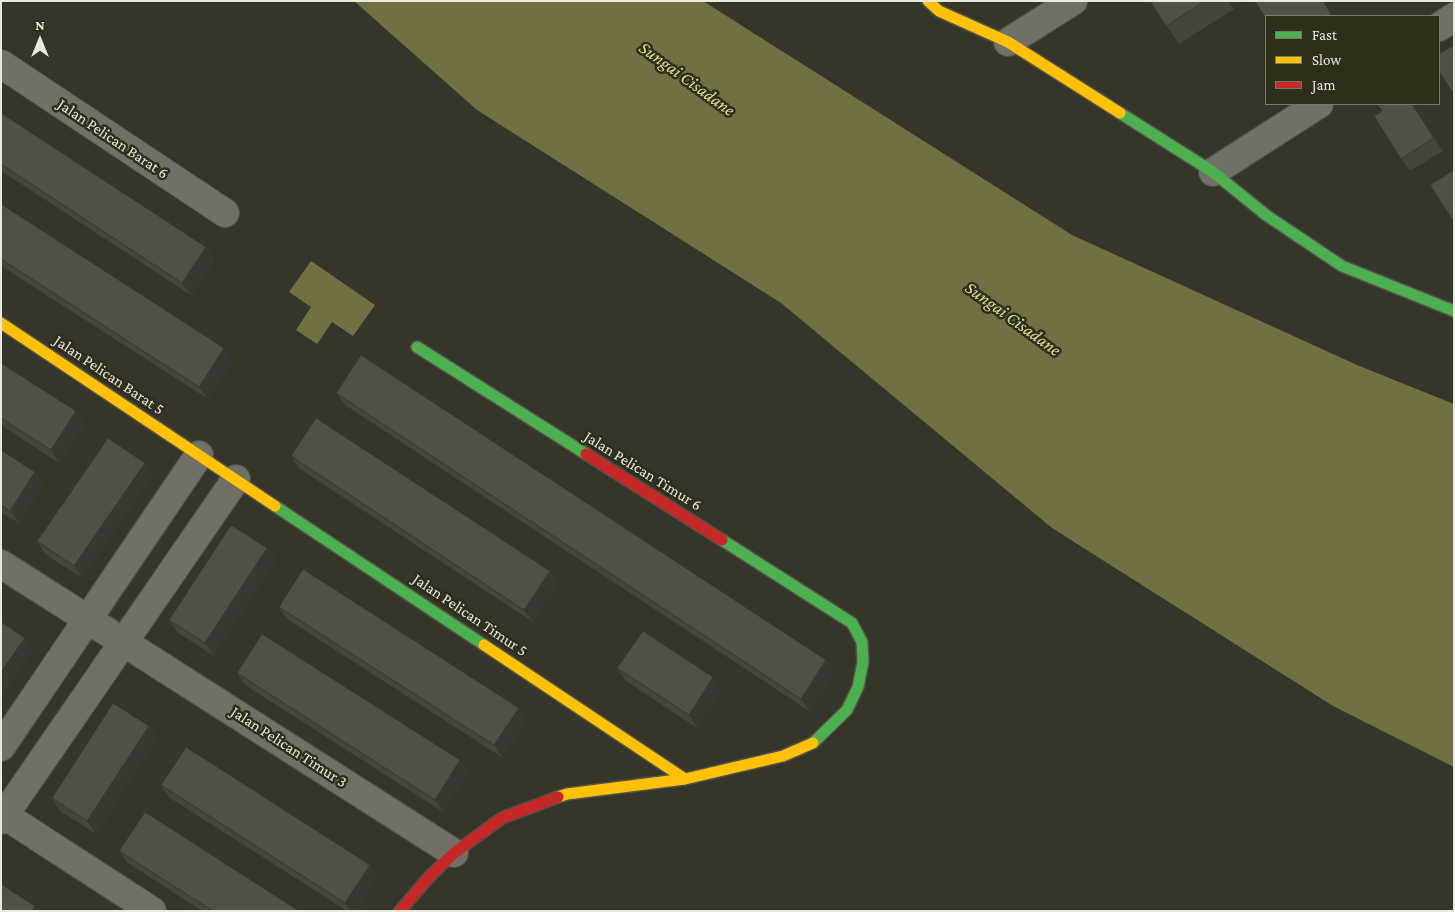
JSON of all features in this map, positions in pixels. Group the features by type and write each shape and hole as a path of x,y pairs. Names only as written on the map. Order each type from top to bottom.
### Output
{"street":[{"path":"928,1 939,11 1008,42 1212,172 1266,215 1342,266 1454,311"},
{"path":"1008,42 1073,1"},
{"path":"1440,26 1454,17"},
{"name":"Jalan Pelican Barat 6","path":"1,64 225,213"},
{"path":"1212,172 1317,105"},
{"name":"Jalan Pelican Barat 5","path":"1,323 236,479"},
{"name":"Jalan Pelican Timur 6","path":"417,347 852,623 862,642 863,662 858,687 847,710 827,731 815,742 783,756 685,779"},
{"path":"1,747 199,455"},
{"path":"152,911 2,816 236,479"},
{"name":"Jalan Pelican Timur 5","path":"236,479 685,779"},
{"name":"Jalan Pelican Timur 3","path":"1,564 454,852"},
{"path":"400,911 429,877 454,852 502,818 567,794 685,779"}],"water":[{"name":"Sungai Cisadane","path":"354,1 703,1 1072,235 1357,365 1454,404 1454,767 1333,706 1052,528 781,303 477,110"},
{"path":"311,261 375,305 353,336 332,322 317,344 296,330 311,307 289,292"}],"building":[{"path":"1150,1 1205,1 1166,26"},
{"path":"1255,1 1323,1 1331,14 1265,15 1265,17"},
{"path":"1454,45 1454,95 1440,73 1440,53"},
{"path":"1378,105 1413,105 1434,138 1401,159 1374,116 1382,111"},
{"path":"1,113 206,247 182,283 1,164"},
{"path":"1454,170 1454,222 1430,185"},
{"path":"1,204 224,348 199,387 1,259"},
{"path":"361,355 826,660 801,699 336,393"},
{"path":"1,363 76,411 51,450 1,418"},
{"path":"316,418 550,571 524,610 291,456"},
{"path":"108,438 145,463 74,566 37,541"},
{"path":"1,450 35,472 10,511 1,505"},
{"path":"231,525 267,548 205,643 169,620"},
{"path":"303,569 519,708 494,745 279,607"},
{"path":"1,622 25,638 1,672"},
{"path":"643,631 713,677 689,715 617,668"},
{"path":"262,634 460,760 435,800 237,673"},
{"path":"113,703 149,726 87,821 52,798"},
{"path":"186,747 370,865 345,903 161,785"},
{"path":"145,812 299,911 213,911 119,851"},
{"path":"1,884 35,906 32,911 1,911"}],"traffic: fast":[{"path":"1120,113 1213,172 1266,215 1342,266 1454,311"},
{"path":"417,347 586,454"},
{"path":"275,506 484,645"},
{"path":"722,540 852,623 862,642 863,662 858,687 847,710 813,743"}],"traffic: slow":[{"path":"928,1 939,11 1008,42 1120,113"},
{"path":"1,323 275,506"},
{"path":"484,645 685,779"},
{"path":"558,797 567,794 685,779 783,756 813,743"}],"traffic: jam":[{"path":"586,454 722,540"},
{"path":"400,911 429,877 454,853 502,818 558,797"}]}
